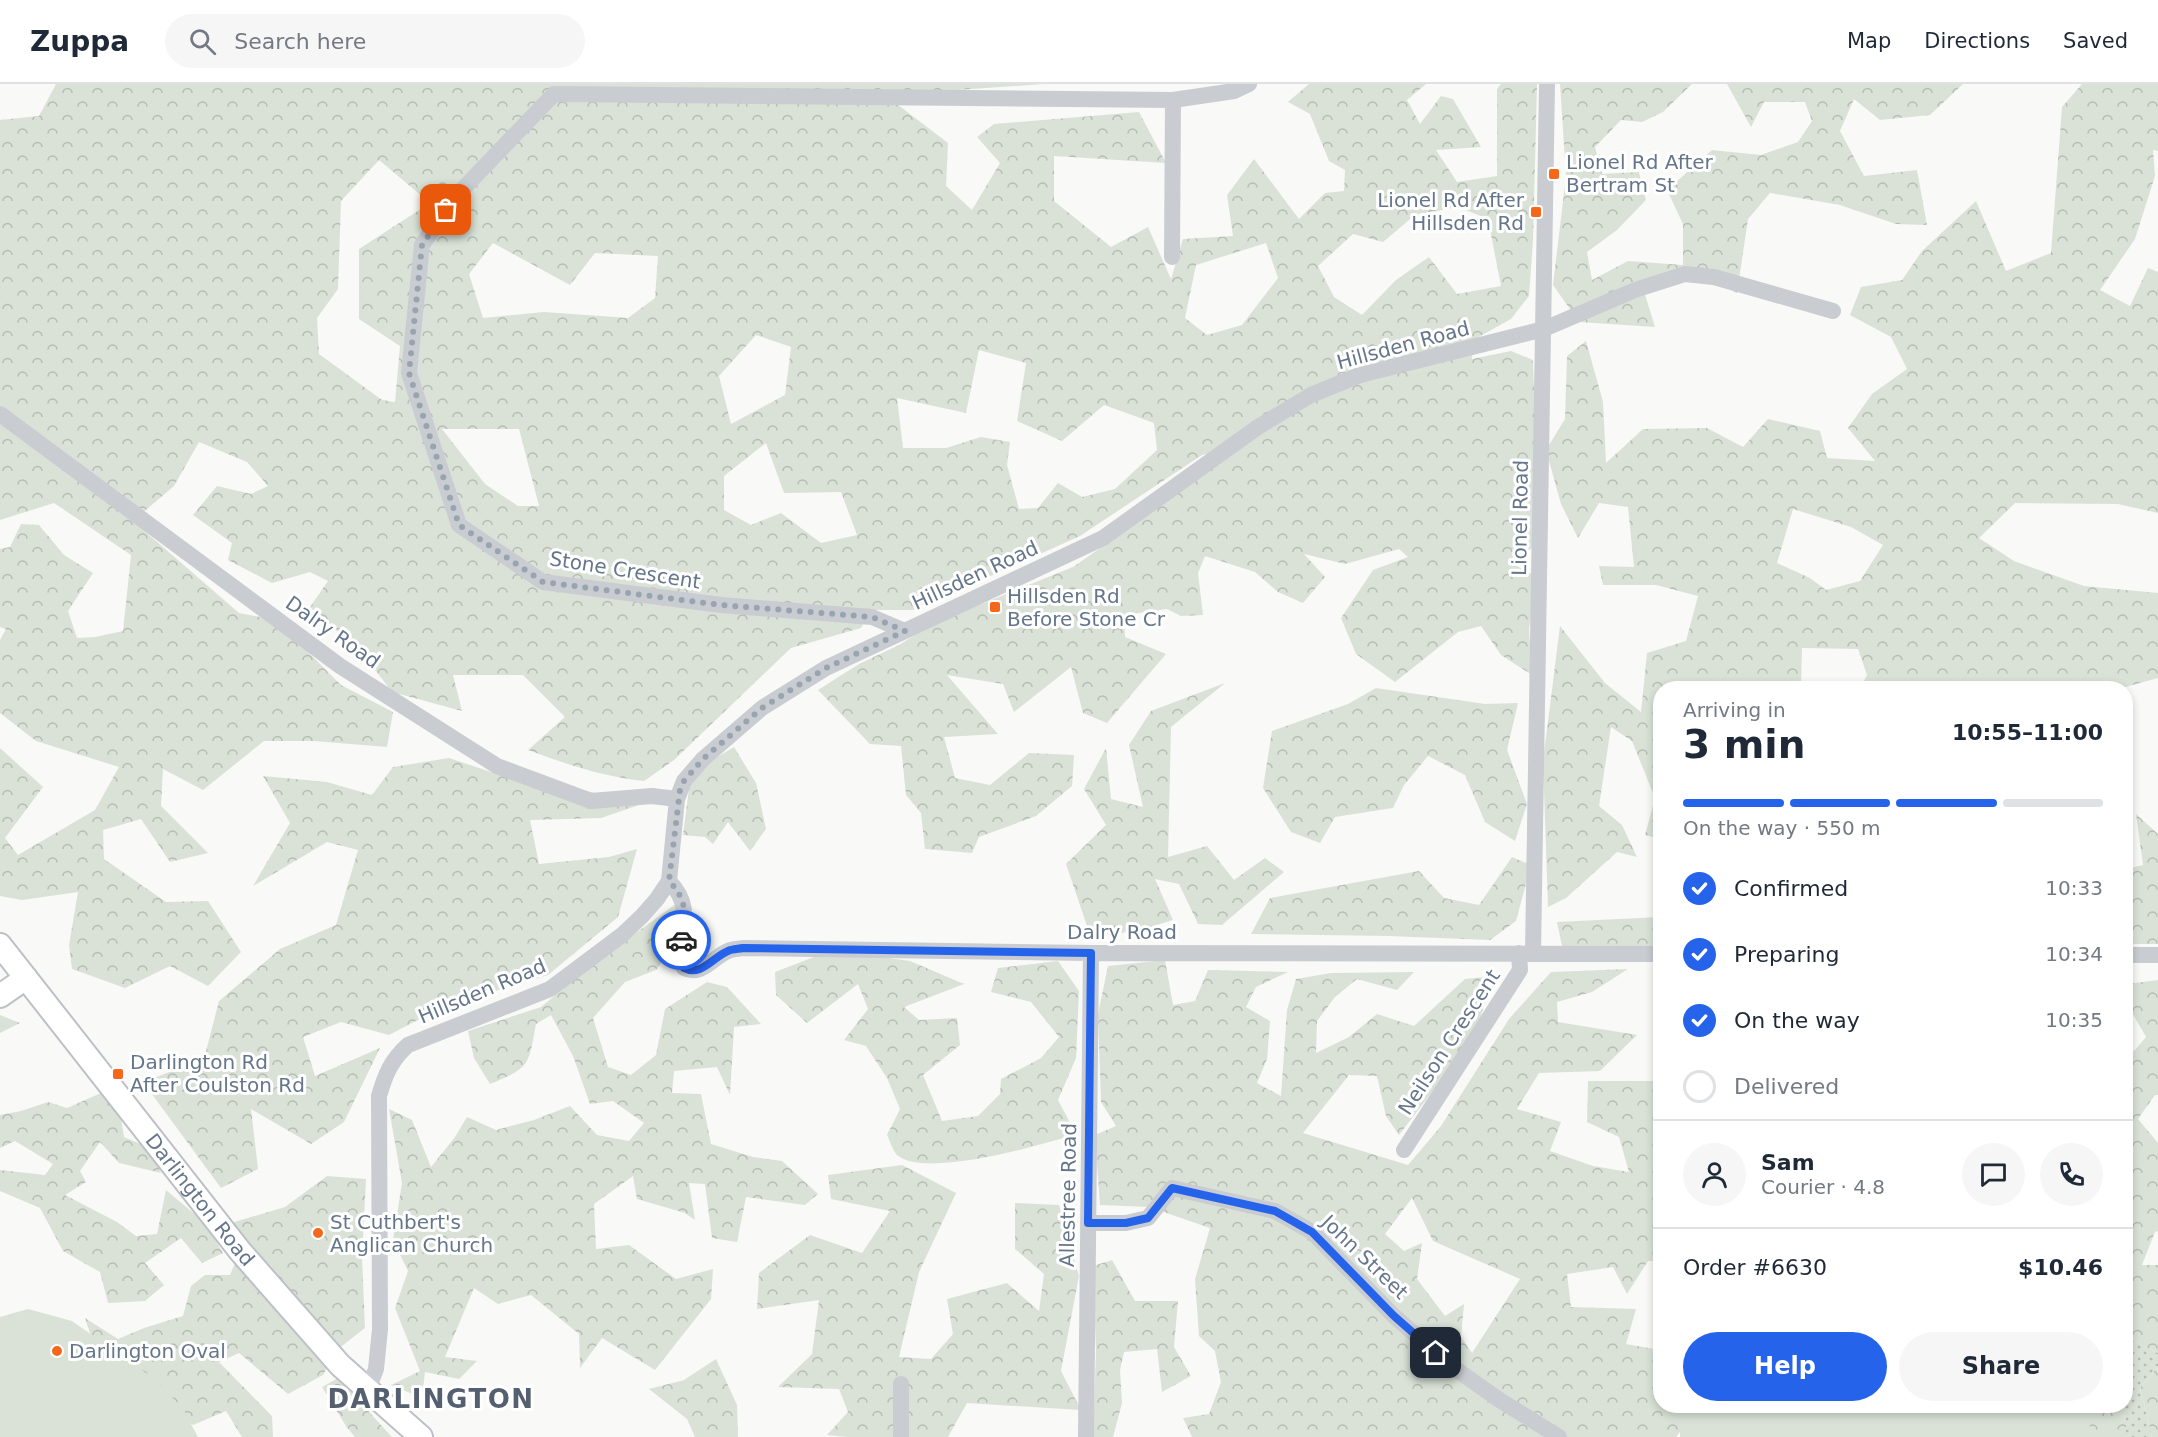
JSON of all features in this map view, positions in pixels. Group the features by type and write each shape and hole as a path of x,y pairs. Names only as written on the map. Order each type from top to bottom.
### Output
{"street":[{"name":"Stone Crescent","path":"905,631 872,617 721,605 543,582 459,525 409,373 422,245 459,193 554,94 1173,100 1234,91 1249,84"},
{"name":"Lionel Road","path":"1526,953 1544,329 1547,84"},
{"path":"1173,100 1173,257"},
{"name":"Hillsden Road","path":"368,1390 375,1369 380,1329 379,1096 384,1076 391,1063 408,1045 550,989 642,916 669,881 677,799 684,781 703,759 762,708 826,668 1103,538 1257,427 1311,395 1360,375 1544,329 1635,290 1685,274 1714,277 1833,311"},
{"name":"Dalry Road","path":"0,414 340,666 498,766 591,801 652,796 677,799"},
{"name":"Dalry Road","path":"669,881 678,891 684,907 685,919 680,961 687,970 701,969 728,951 743,948 1091,953 1653,954"},
{"name":"Darlington Road","path":"0,945 14,974 240,1251 340,1365 421,1437"},
{"name":"Allestree Road","path":"1086,1437 1091,953"},
{"name":"Neilson Crescent","path":"1404,1150 1520,970 1526,953"},
{"path":"2133,955 2158,956"},
{"path":"0,996 14,974"},
{"name":"John Street","path":"1088,1223 1126,1223 1148,1218 1172,1188 1275,1211 1312,1232 1394,1316 1450,1365 1558,1437"},
{"path":"901,1384 901,1437"}],"green space":[{"path":"56,84 1043,84 885,95 948,143 946,186 972,210 1000,163 977,137 994,124 1139,112 1166,163 1054,156 1054,201 1111,247 1148,227 1171,279 1183,239 1233,236 1227,195 1254,159 1299,219 1325,193 1344,191 1345,170 1329,161 1310,114 1288,102 1309,84 1426,84 1407,100 1420,124 1441,96 1453,99 1481,147 1436,150 1457,182 1497,176 1497,89 1501,84 1537,84 1533,241 1529,296 1511,319 1473,340 1472,359 1511,351 1533,360 1539,540 1515,565 1537,577 1529,629 1532,675 1501,655 1481,626 1458,632 1395,682 1356,654 1341,618 1373,570 1408,557 1399,549 1345,564 1304,554 1325,577 1303,603 1278,592 1255,572 1205,556 1198,573 1203,615 1181,616 1167,609 1124,615 1125,637 1166,654 1107,723 1083,713 1071,667 1014,712 1003,684 947,675 998,734 944,737 955,778 990,785 1029,753 1074,755 1072,786 1036,816 979,837 972,853 925,849 921,813 906,795 901,746 870,744 818,690 859,664 899,645 932,624 1073,567 1236,448 1202,455 1080,536 966,587 936,586 918,610 870,610 861,628 791,648 674,760 644,781 599,773 528,750 565,717 523,675 453,675 462,711 392,692 363,654 310,607 328,581 310,572 272,583 228,560 232,543 193,515 217,486 251,494 268,486 247,462 199,442 174,486 133,521 239,613 276,620 341,685 393,712 387,747 314,741 264,741 203,790 163,769 161,806 208,853 170,862 141,819 103,830 104,859 166,902 208,901 241,952 208,986 170,966 125,988 72,969 69,945 78,892 22,900 0,896 0,748 43,787 5,838 18,855 95,810 119,767 36,741 0,713 0,640 6,629 0,627 0,549 10,547 21,524 39,525 64,555 93,573 68,611 77,638 123,631 131,555 54,503 0,520 0,120 39,116","holes":["379,160 430,203 359,249 359,319 400,346 395,402 382,400 319,354 317,318 338,289 341,201","1458,207 1488,219 1501,286 1457,294 1429,257 1396,280 1362,315 1334,297 1318,266 1353,234 1383,242 1415,215","493,243 570,285 595,253 658,256 655,298 628,318 544,312 483,318 469,274","1266,243 1278,278 1242,325 1207,335 1185,318 1196,265","756,335 791,347 785,395 731,424 719,376","979,350 1026,363 1017,421 1062,441 1104,405 1154,423 1157,450 1115,489 1082,497 1058,483 1038,508 1019,509 1007,465 1010,442 981,437 946,448 903,448 897,398 966,413","442,429 519,429 539,506 518,506 485,484","766,443 784,493 841,492 857,535 821,543 781,513 751,525 724,510 724,476"]},
{"path":"1560,84 1692,84 1663,112 1642,122 1621,120 1595,147 1602,174 1639,172 1646,200 1617,230 1587,252 1592,280 1628,261 1683,265 1683,224 1667,190 1712,150 1761,155 1798,142 1812,121 1805,102 1764,102 1751,127 1727,84 1963,84 1930,115 1880,120 1854,99 1840,131 1864,176 1917,170 1927,225 1896,224 1840,205 1770,193 1748,219 1737,293 1693,269 1643,288 1655,327 1579,322 1553,285 1566,176"},
{"path":"2082,84 2158,84 2158,151 2153,150 2155,176 2135,239 2100,290 2130,306 2148,268 2158,272 2158,513 2118,504 2015,503 1979,538 2014,561 2084,586 2158,593 2158,678 2133,685 2133,681 1864,681 1867,675 1858,649 1802,648 1801,681 1653,681 1653,793 1632,741 1611,727 1599,806 1622,825 1637,857 1617,852 1566,898 1548,907 1543,761 1560,626 1605,683 1641,712 1647,653 1686,641 1698,596 1656,585 1603,585 1599,566 1634,567 1628,507 1599,503 1578,538 1561,504 1546,450 1565,419 1567,356 1586,341 1603,402 1606,463 1643,429 1707,428 1743,447 1768,419 1820,431 1827,458 1875,461 1848,428 1872,394 1907,369 1891,337 1850,315 1861,287 1902,280 1922,251 1976,201 2006,271 2051,253 2062,107","holes":["1793,509 1851,527 1883,545 1860,581 1826,590 1810,578 1777,563"]},
{"path":"1225,683 1171,727 1168,857 1207,846 1234,880 1265,858 1284,872 1222,925 1198,924 1179,884 1155,879 1173,920 1144,929 1110,935 1087,926 1066,864 1106,825 1084,789 1106,748 1111,799 1143,807 1129,745 1151,711"},
{"path":"1376,688 1485,704 1518,703 1507,750 1527,804 1515,841 1485,822 1465,775 1428,756 1404,785 1393,808 1335,817 1320,843 1291,832 1263,788 1272,731 1348,704"},
{"path":"734,747 756,783 766,829 750,851 728,822 713,844 705,837 683,835 691,773"},
{"path":"449,758 524,783 578,789 642,804 601,818 530,820 539,864 609,857 637,849 618,917 548,975 443,1007 389,1035 341,1022 303,1037 315,1076 380,1048 344,1122 311,1144 251,1109 258,1169 221,1188 143,1082 204,1059 219,1001 280,949 336,925 358,850 327,842 253,886 290,823 263,776 327,782 372,795 393,767"},
{"path":"1653,805 1653,837 1645,835"},
{"path":"2136,814 2158,834 2158,944 2133,944 2133,867 2143,865"},
{"path":"1512,857 1531,865 1516,921 1490,940 1251,934 1270,898 1419,871 1444,898 1479,905"},
{"path":"684,898 694,920 656,970 625,982 593,1018 608,1067 631,1075 656,1055 665,1009 707,982 727,987 761,1024 734,1027 730,1095 717,1067 674,1071 672,1093 701,1094 711,1144 753,1157 782,1161 818,1194 805,1205 746,1197 737,1242 712,1238 705,1184 689,1183 695,1220 685,1213 637,1199 633,1176 594,1204 596,1249 629,1245 676,1279 713,1269 711,1299 655,1370 602,1338 580,1368 579,1334 531,1295 498,1304 474,1288 445,1357 477,1361 459,1379 425,1372 422,1398 391,1385 420,1371 395,1308 408,1271 393,1240 402,1183 389,1109 412,1120 431,1167 455,1137 467,1117 496,1130 534,1120 570,1106 597,1135 629,1141 644,1123 613,1101 590,1104 573,1056 551,1015 536,1024 529,1057 520,1069 490,1084 474,1058 468,1031 541,1007 597,961"},
{"path":"1653,917 1653,947 1562,946 1557,922"},
{"path":"832,950 910,961 964,984 904,1007 919,1020 957,1018 960,1045 923,1075 942,1121 978,1116 1000,1094 1001,1079 1041,1058 1059,1037 1031,1002 991,992 998,968 1058,961 1079,991 1076,1058 1058,1100 1076,1134 1012,1152 957,1162 911,1161 897,1155 887,1135 900,1109 887,1078 866,1046 844,1040 868,1009 858,984 807,1023 776,995 775,972"},
{"path":"1165,960 1173,1005 1195,1001 1208,970 1288,972 1256,987 1246,1007 1270,1021 1267,1059 1257,1083 1281,1096 1287,1010 1296,979 1331,973 1414,972 1397,990 1357,979 1335,997 1317,1021 1316,1053 1349,1037 1377,1014 1414,1026 1465,979 1494,976 1473,1039 1399,1135 1386,1116 1377,1076 1349,1075 1303,1133 1408,1165 1441,1126 1509,1019 1551,972 1628,969 1592,992 1557,1002 1558,1022 1637,1035 1600,1071 1539,1073 1517,1109 1561,1122 1550,1151 1593,1166 1629,1172 1619,1137 1587,1122 1588,1081 1653,1081 1653,1261 1648,1261 1627,1294 1613,1267 1567,1274 1571,1307 1636,1309 1626,1344 1653,1349 1653,1413 2122,1413 2126,1421 2126,1437 1769,1437 1690,1419 1676,1437 1192,1437 1183,1418 1209,1414 1221,1382 1215,1351 1199,1336 1195,1279 1210,1228 1149,1207 1100,1205 1095,1135 1116,1126 1101,1102 1098,1014 1108,966","holes":["1412,1198 1433,1241 1520,1279 1472,1353 1461,1337 1464,1304 1445,1316 1417,1279 1422,1243 1404,1251 1385,1234"]},
{"path":"2158,980 2158,1095 2155,1095 2138,1119 2158,1143 2158,1231 2155,1232 2142,1265 2158,1265 2158,1353 2133,1341 2133,1051 2146,1037 2133,1014 2133,983"},
{"path":"0,1015 20,1023 0,1033"},
{"path":"101,1093 121,1119 124,1137 150,1148 161,1173 119,1163 100,1142 80,1171 86,1182 65,1195 117,1222 136,1236 157,1234 166,1190 204,1222 223,1253 202,1263 181,1238 145,1263 164,1285 145,1301 108,1303 100,1272 63,1251 40,1208 0,1191 0,1170 45,1175 53,1164 15,1141 0,1148 0,1115 48,1102 67,1108"},
{"path":"902,1165 956,1193 919,1272 899,1357 931,1359 953,1334 947,1299 1007,1283 1039,1311 1044,1274 1015,1249 1015,1203 1059,1205 1079,1276 1061,1371 1081,1410 967,1403 948,1437 848,1437 827,1435 848,1412 839,1389 778,1387 812,1354 819,1300 757,1309 759,1273 810,1235 862,1253 890,1211 831,1199 828,1175"},
{"path":"327,1176 366,1179 362,1257 365,1328 338,1349 323,1375 288,1394 239,1353 219,1362 272,1416 273,1437 242,1437 226,1411 193,1425 96,1351 85,1318 118,1339 183,1316 191,1286 205,1275 230,1275 241,1249 231,1223 285,1207"},
{"path":"1112,1260 1135,1301 1178,1301 1174,1347 1191,1376 1162,1392 1157,1349 1124,1352 1120,1370 1122,1403 1113,1437 1093,1437 1096,1351 1093,1266"},
{"name":"Darlington Oval","path":"28,1309 72,1321 156,1380 183,1409 198,1437 0,1437 0,1317"},
{"path":"2133,1341 2158,1353 2158,1366 2140,1388 2152,1437 2126,1437 2126,1421 2122,1413 2133,1413"},
{"path":"716,1359 737,1405 738,1437 695,1437 687,1419 649,1389 684,1380"},
{"path":"2158,1366 2158,1437 2152,1437 2140,1388"},
{"path":"338,1378 392,1437 355,1437 322,1387"},
{"path":"1680,1413 2089,1413 2090,1437 1680,1437"}],"way so far":[{"path":"446,210 422,245 409,373 459,525 543,582 721,605 872,617 905,631 826,668 762,708 703,759 684,781 677,799 669,881 678,891 684,907 685,919 681,940"}],"place":[{"name":"Lionel Rd After Bertram St","path":"1554,174"},
{"name":"Lionel Rd After Hillsden Rd","path":"1536,212"},
{"name":"Hillsden Rd Before Stone Cr","path":"995,607"},
{"name":"Darlington Rd After Coulston Rd","path":"118,1074"},
{"name":"St Cuthbert's Anglican Church","path":"318,1233"},
{"name":"Darlington Oval","path":"57,1351"}],"district":[{"name":"DARLINGTON","path":"431,1399"}],"route":[{"path":"681,940 680,961 684,968 692,971 701,969 728,951 743,948 1091,953 1088,1223 1126,1223 1148,1218 1172,1188 1275,1211 1312,1232 1394,1316 1436,1353"}]}
